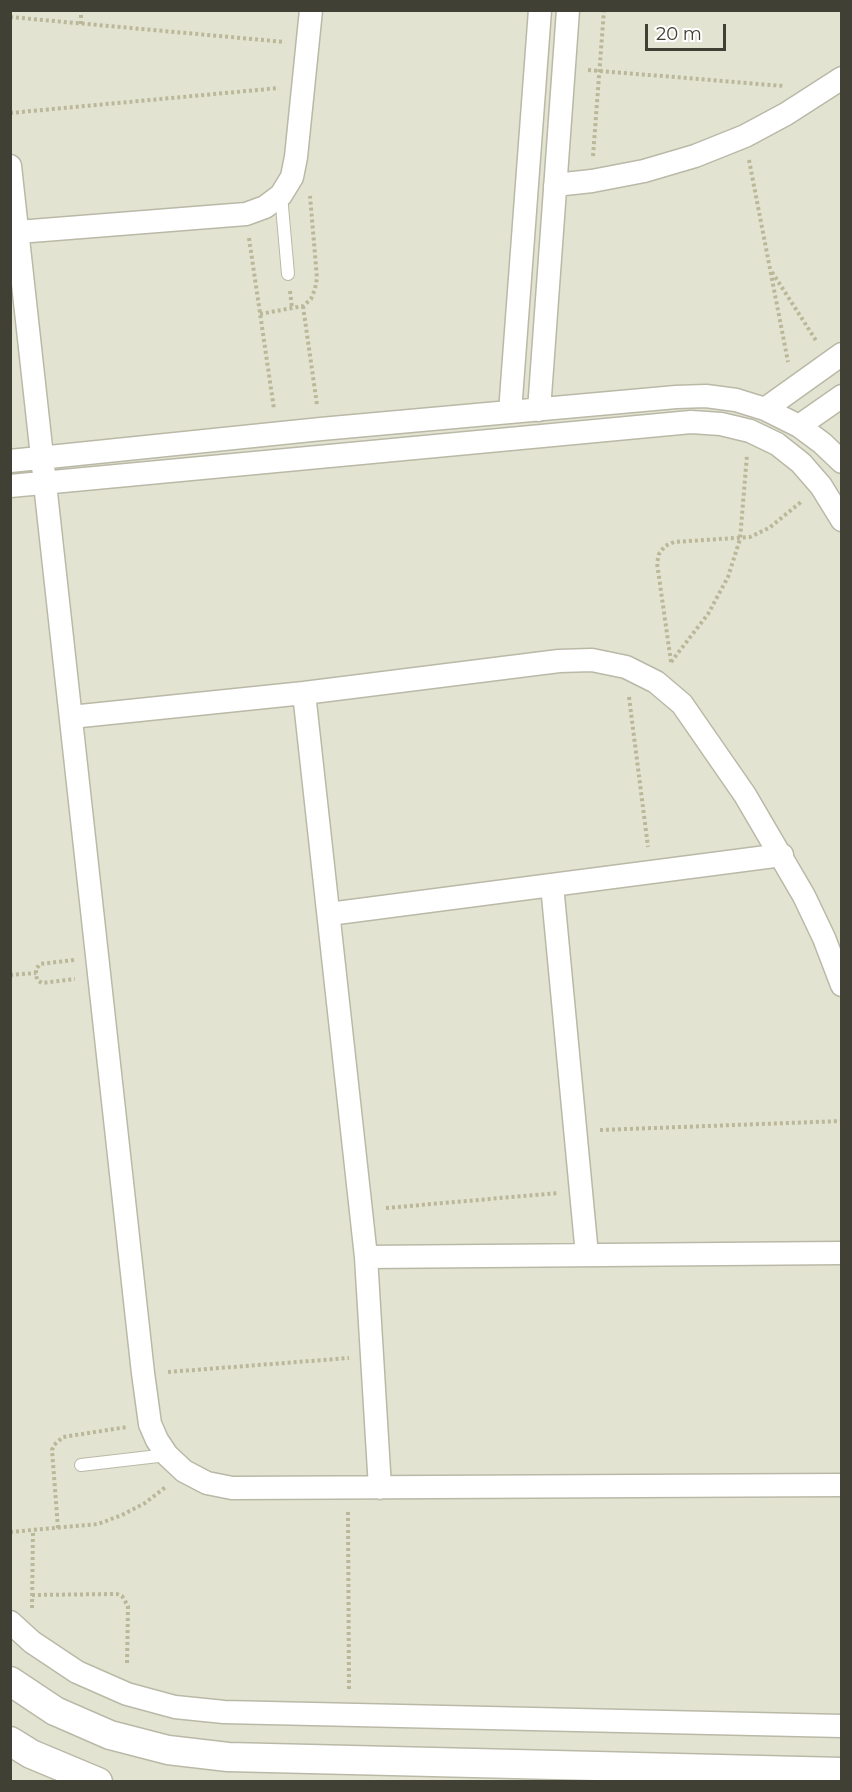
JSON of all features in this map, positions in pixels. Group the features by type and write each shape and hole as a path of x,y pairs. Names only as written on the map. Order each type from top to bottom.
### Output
{"street":[{"path":"18,232 246,214 265,207 281,195 292,177 296,157 311,10"},
{"path":"510,412 540,10"},
{"path":"539,410 568,10"},
{"path":"555,185 644,171 695,156 745,136 834,84"},
{"path":"10,166 143,1373 150,1424 157,1440 167,1455 184,1471 207,1483 232,1488 842,1485"},
{"path":"765,409 836,358"},
{"path":"10,461 321,429 706,396 736,400 765,409 800,426 842,462"},
{"path":"800,426 842,396"},
{"path":"10,486 691,422 721,424 750,431 777,444 801,463 820,486 842,520"},
{"path":"71,717 304,693 559,661 592,660 626,667 656,682 682,704 745,795 782,855 824,938 842,985"},
{"path":"304,693 366,1257 380,1488"},
{"path":"329,914 782,855"},
{"path":"552,885 587,1255"},
{"path":"366,1257 842,1254"},
{"path":"10,1622 32,1642 77,1672 127,1694 175,1707 225,1712 842,1726"},
{"path":"10,1681 55,1711 110,1735 168,1750 228,1757 842,1772"},
{"path":"10,1741 31,1754 98,1782"}],"lane":[{"path":"281,195 288,274"},
{"path":"81,1465 167,1455"}],"path":[{"path":"81,10 81,24"},
{"path":"592,181 604,10"},
{"path":"10,18 308,44"},
{"path":"564,67 834,84"},
{"path":"10,113 304,85"},
{"path":"745,136 793,389"},
{"path":"246,214 277,434"},
{"path":"770,269 836,358"},
{"path":"303,306 321,429"},
{"path":"656,682 708,614 728,577 740,539 750,431"},
{"path":"671,662 657,563 659,554 665,546 675,542 750,537 769,528 820,486"},
{"path":"626,667 651,872"},
{"path":"40,964 98,967 42,983 37,980 37,966 40,964"},
{"path":"10,975 36,973"},
{"path":"575,1131 842,1120"},
{"path":"361,1211 581,1191"},
{"path":"143,1373 372,1356"},
{"path":"10,1532 98,1524 122,1515 152,1498 184,1471"},
{"path":"348,1488 350,1715"},
{"path":"32,1642 33,1530"},
{"path":"32,1595 117,1594 126,1600 128,1606 127,1694"}],"shaded area":[{"path":"11,11 841,11 841,1781 11,1782"}]}
